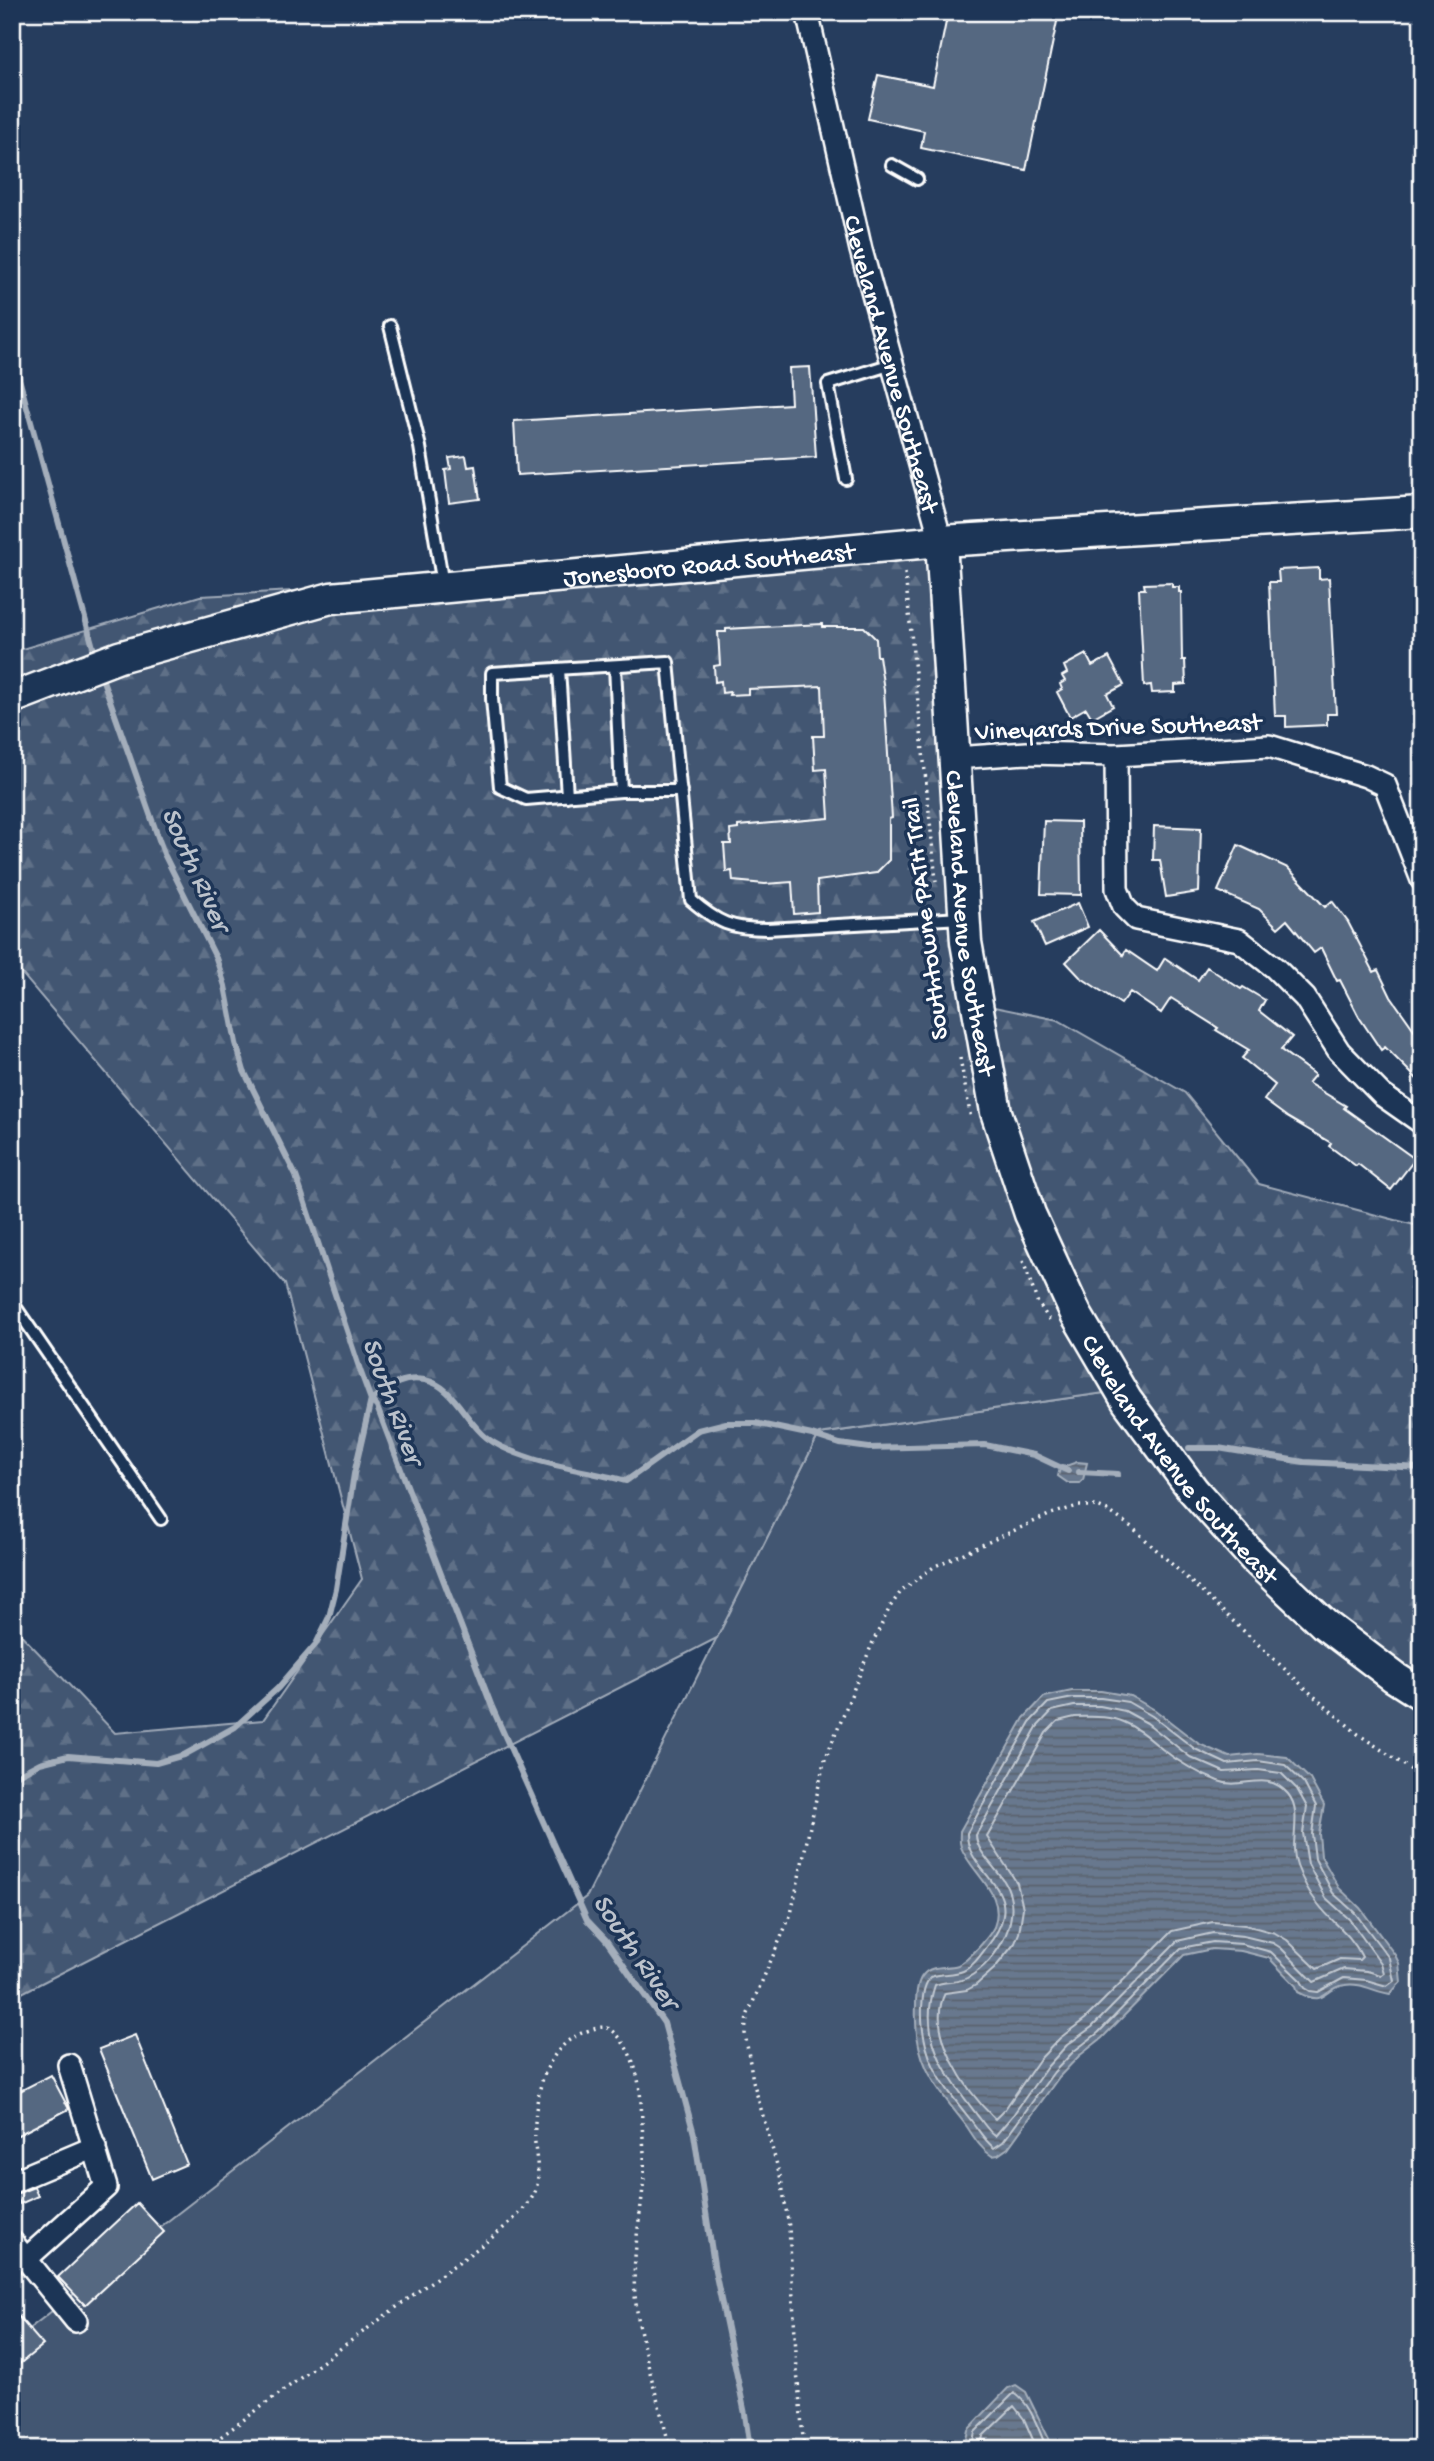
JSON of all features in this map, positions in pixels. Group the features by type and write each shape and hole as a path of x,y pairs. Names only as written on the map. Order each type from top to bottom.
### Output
{"main road":[{"name":"Jonesboro Road Southeast","path":"12,698 119,657 331,598 941,541 1422,512"},
{"name":"Cleveland Avenue Southeast","path":"941,541 955,758 952,918 966,942 996,1112 1030,1214 1082,1325 1127,1401 1193,1490 1255,1559 1324,1624 1422,1695"}],"street":[{"name":"Cleveland Avenue Southeast","path":"807,12 861,250 941,541"},
{"name":"Vineyards Drive Southeast","path":"955,758 1027,753 1116,755 1269,746 1366,776 1385,785 1422,880"},
{"path":"1116,755 1117,889 1124,907 1136,919 1239,940 1275,968 1304,998 1339,1051 1382,1095 1422,1122"},
{"path":"69,2065 106,2187 19,2250 76,2321"},
{"path":"12,2182 95,2147"}],"lane":[{"path":"892,165 917,179"},
{"path":"390,326 420,447 443,588"},
{"path":"846,479 828,384 892,364"},
{"path":"681,791 526,799 500,788 492,673 668,662 681,791 691,900 714,920 749,929 952,918"},
{"path":"615,666 621,792"},
{"path":"559,669 567,796"},
{"path":"12,1302 162,1518"}],"path":[{"name":"Southtowne PATH Trail","path":"905,573 952,918"},
{"name":"Southtowne PATH Trail","path":"959,1056 972,1123"},
{"path":"1019,1250 1037,1301 1059,1335"},
{"path":"804,2449 789,2227 781,2179 753,2081 745,2033 747,2016 791,1914 824,1762 872,1644 890,1607 902,1590 935,1566 1051,1514 1078,1506 1095,1506 1110,1512 1133,1528 1308,1691 1348,1725 1422,1777"},
{"path":"204,2449 467,2256 519,2214 534,2194 538,2172 536,2110 548,2063 563,2045 580,2033 601,2026 612,2029 628,2049 637,2068 644,2175 636,2241 636,2302 670,2449"},
{"path":"1404,2449 1422,2430"}],"green space":[{"path":"931,539 961,929 989,1006 1058,1020 1185,1093 1259,1184 1418,1226 1422,1230 1422,1690 1218,1517 1132,1389 819,1434 717,1638 12,1998 12,1625 115,1733 263,1720 362,1579 285,1284 12,962 12,652 200,596 580,576"},
{"path":"1132,1389 1422,1690 1422,2449 12,2449 12,2342 587,1896 819,1434"}],"water":[{"path":"1077,1462 1087,1463 1080,1483 1068,1483 1058,1476 1060,1468"},
{"path":"1072,1691 1101,1691 1130,1696 1155,1710 1199,1744 1229,1757 1258,1754 1287,1757 1310,1779 1324,1805 1319,1834 1321,1856 1339,1888 1360,1908 1395,1955 1399,1963 1401,1982 1390,1994 1351,1984 1338,1987 1320,1998 1314,1998 1298,1992 1296,1986 1269,1958 1241,1951 1212,1949 1184,1955 1102,2038 1079,2056 1059,2077 1008,2148 992,2156 977,2142 927,2070 918,2041 917,1989 921,1978 927,1972 935,1968 958,1965 967,1959 994,1927 996,1904 961,1847 960,1831 1024,1718 1044,1697"},
{"path":"1016,2385 1026,2392 1054,2449 964,2449 968,2430 1008,2388"}],"building":[{"path":"948,12 1059,12 1026,170 921,148 924,131 868,119 878,75 933,86"},
{"path":"810,367 816,457 517,475 514,421 791,404 789,368"},
{"path":"466,456 468,467 475,466 480,499 449,503 445,470 451,469 449,458"},
{"path":"1319,568 1319,579 1329,578 1336,714 1327,714 1327,725 1286,727 1286,716 1275,716 1269,582 1279,582 1278,570"},
{"path":"1172,583 1172,587 1179,587 1181,592 1182,660 1185,660 1186,684 1175,685 1175,692 1152,693 1151,685 1144,686 1139,589 1145,589 1144,584"},
{"path":"822,624 822,627 864,627 876,639 884,690 892,818 889,819 889,860 876,873 817,881 818,912 794,914 792,882 765,884 733,881 732,871 726,872 724,844 731,844 730,830 738,829 738,826 829,818 826,769 815,770 813,736 824,736 822,686 748,689 748,694 729,695 730,692 722,693 721,681 715,682 714,666 720,665 718,632 726,632 726,629"},
{"path":"1086,654 1092,666 1109,657 1124,685 1107,694 1113,706 1092,718 1086,708 1070,717 1057,692 1062,689 1060,684 1065,681 1062,676 1067,673 1064,666"},
{"path":"1044,821 1080,822 1081,895 1041,894"},
{"path":"1154,826 1201,828 1199,892 1166,897 1160,860 1153,860"},
{"path":"1238,845 1288,868 1325,907 1332,901 1348,922 1374,972 1378,970 1391,997 1422,1041 1422,1084 1385,1047 1381,1050 1359,1017 1340,980 1337,981 1321,948 1314,953 1287,920 1278,928 1259,909 1218,891"},
{"path":"1078,903 1088,927 1045,946 1034,922"},
{"path":"1099,930 1123,955 1126,950 1157,971 1165,958 1198,980 1207,967 1241,989 1243,987 1265,1000 1259,1011 1292,1037 1281,1050 1315,1075 1308,1083 1346,1106 1344,1108 1415,1159 1391,1190 1358,1164 1356,1166 1329,1146 1331,1143 1264,1100 1275,1085 1242,1058 1249,1050 1216,1030 1218,1028 1171,998 1161,1013 1130,992 1121,1004 1080,977 1066,962"},
{"path":"135,2035 187,2164 152,2179 99,2049"},
{"path":"51,2075 69,2109 12,2138 12,2095"},
{"path":"34,2187 38,2196 20,2204 16,2194"},
{"path":"137,2203 164,2232 85,2305 58,2277"},
{"path":"12,2309 43,2345 12,2370"}],"waterway":[{"name":"South River","path":"12,353 96,658"},
{"name":"South River","path":"100,672 164,854 216,958 244,1071 296,1176 371,1400 377,1407 492,1707 587,1920 606,1940 664,2023 694,2134 715,2271 750,2449"},
{"path":"12,1778 40,1763 68,1756 156,1763 184,1755 235,1727 278,1688 316,1644 329,1617 354,1474 371,1400 402,1381 417,1379 435,1383 451,1396 479,1431 501,1446 534,1459 626,1481 698,1430 726,1423 755,1423 840,1444 869,1448 985,1445 1034,1455 1068,1471"},
{"path":"1189,1448 1218,1448 1304,1462 1422,1468"},
{"path":"1079,1472 1118,1474"}]}
